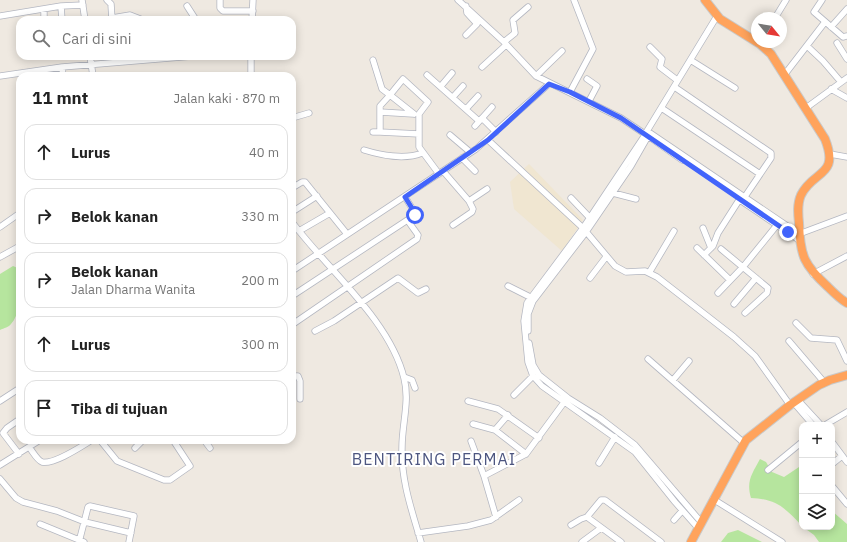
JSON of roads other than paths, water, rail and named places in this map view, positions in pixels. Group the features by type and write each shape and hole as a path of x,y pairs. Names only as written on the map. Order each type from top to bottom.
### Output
{"highway":[{"path":"705,0 718,18 751,37"},
{"path":"766,48 785,74 825,139 830,154 827,168 801,197 798,209 799,237 804,260 813,274 847,303"},
{"path":"691,542 744,444 750,437 824,382 847,375"}],"street":[{"path":"107,0 111,4 112,16"},
{"path":"220,0 220,8 223,11 252,11"},
{"path":"252,0 252,16"},
{"path":"256,0 256,16"},
{"path":"458,0 466,6 536,76 549,84 589,101 647,134 799,237"},
{"path":"570,92 593,49 574,0"},
{"path":"779,12 786,0"},
{"path":"822,0 814,12 843,37 847,36"},
{"path":"0,16 82,3 84,16"},
{"path":"61,6 62,16"},
{"path":"188,6 194,16"},
{"path":"466,6 467,13 477,24 466,35"},
{"path":"482,67 515,32 513,20 528,6"},
{"path":"831,27 847,9"},
{"path":"44,10 44,16"},
{"path":"700,525 640,451 600,418 552,386 539,375 531,366 528,332 530,306 584,230 590,218 647,134 718,18"},
{"path":"700,525 682,511 635,452 542,386 533,376 524,321 526,307 530,297 613,193 677,80 718,18"},
{"path":"785,74 825,22"},
{"path":"837,43 847,59"},
{"path":"807,46 824,61 841,82"},
{"path":"650,47 662,59 662,69 677,80"},
{"path":"536,76 562,51"},
{"path":"90,60 92,72"},
{"path":"28,72 91,65 114,60"},
{"path":"251,60 251,72"},
{"path":"255,60 255,72"},
{"path":"373,60 382,88 417,114"},
{"path":"692,61 735,88"},
{"path":"62,67 63,72"},
{"path":"441,86 452,73"},
{"path":"0,76 16,74"},
{"path":"380,132 380,106 407,74"},
{"path":"427,75 479,121 496,132"},
{"path":"806,108 847,78"},
{"path":"587,79 597,86 589,101"},
{"path":"403,80 428,102 417,114 419,147 441,173 469,201 473,211 453,225"},
{"path":"296,268 441,173 488,140 549,84"},
{"path":"453,97 463,86"},
{"path":"676,88 771,153 771,158 742,198 711,248 704,255"},
{"path":"831,89 847,98"},
{"path":"466,109 478,96"},
{"path":"479,121 492,107"},
{"path":"663,109 760,174"},
{"path":"380,112 417,114"},
{"path":"296,117 309,113"},
{"path":"373,132 419,134"},
{"path":"450,135 470,152"},
{"path":"488,140 584,230 606,257 621,270 649,272 664,281 734,337 755,356 810,422"},
{"path":"364,150 377,154 414,156 422,152"},
{"path":"830,154 847,156"},
{"path":"462,158 475,171"},
{"path":"296,186 304,182 347,234"},
{"path":"469,201 487,189"},
{"path":"613,193 636,199"},
{"path":"296,209 317,196"},
{"path":"296,293 408,221 416,214 405,197"},
{"path":"571,198 590,218"},
{"path":"742,198 777,225 799,237"},
{"path":"300,231 330,213"},
{"path":"0,227 16,216"},
{"path":"799,237 847,216"},
{"path":"0,231 16,220"},
{"path":"296,322 417,239 418,235 408,221"},
{"path":"718,293 743,267 777,225"},
{"path":"296,226 361,302 390,343 404,377 407,395 402,449 408,496 421,542"},
{"path":"703,228 711,248"},
{"path":"649,272 674,231"},
{"path":"0,257 16,248"},
{"path":"697,248 730,280"},
{"path":"721,249 768,288 767,293 745,313"},
{"path":"813,274 847,256"},
{"path":"590,278 606,257"},
{"path":"315,331 334,321 398,278 418,293 426,290"},
{"path":"734,304 756,278"},
{"path":"508,286 530,297"},
{"path":"796,323 811,338 836,340 847,361"},
{"path":"789,341 824,382"},
{"path":"648,359 744,444"},
{"path":"673,380 689,361"},
{"path":"296,376 300,379 300,399"},
{"path":"514,395 533,376"},
{"path":"404,377 412,380 415,388"},
{"path":"0,401 16,391"},
{"path":"468,401 498,409 539,438"},
{"path":"484,476 526,454 565,401"},
{"path":"794,403 817,422"},
{"path":"830,422 847,412"},
{"path":"495,430 508,415"},
{"path":"596,424 600,418"},
{"path":"16,422 1,431 19,454"},
{"path":"473,424 495,430 526,454"},
{"path":"599,463 615,437"},
{"path":"471,441 484,476 496,517"},
{"path":"0,464 34,444"},
{"path":"29,447 39,460 46,462 60,458 85,444"},
{"path":"103,444 117,461 164,480 170,480 190,466 175,444"},
{"path":"135,448 139,444"},
{"path":"207,444 210,448"},
{"path":"768,470 799,444"},
{"path":"835,446 847,462"},
{"path":"835,462 842,456"},
{"path":"0,480 16,498 23,502 56,511 85,522 131,533"},
{"path":"835,490 847,504"},
{"path":"714,499 782,542"},
{"path":"418,533 468,526 496,517 519,500"},
{"path":"571,525 581,518 587,517 601,500 605,500 661,542"},
{"path":"40,524 64,533 81,542 89,506 99,507 134,516 128,542"},
{"path":"674,520 682,511"},
{"path":"587,517 621,542"},
{"path":"582,542 602,528"}],"district":[{"name":"BENTIRING PERMAI","path":"434,459"}]}
